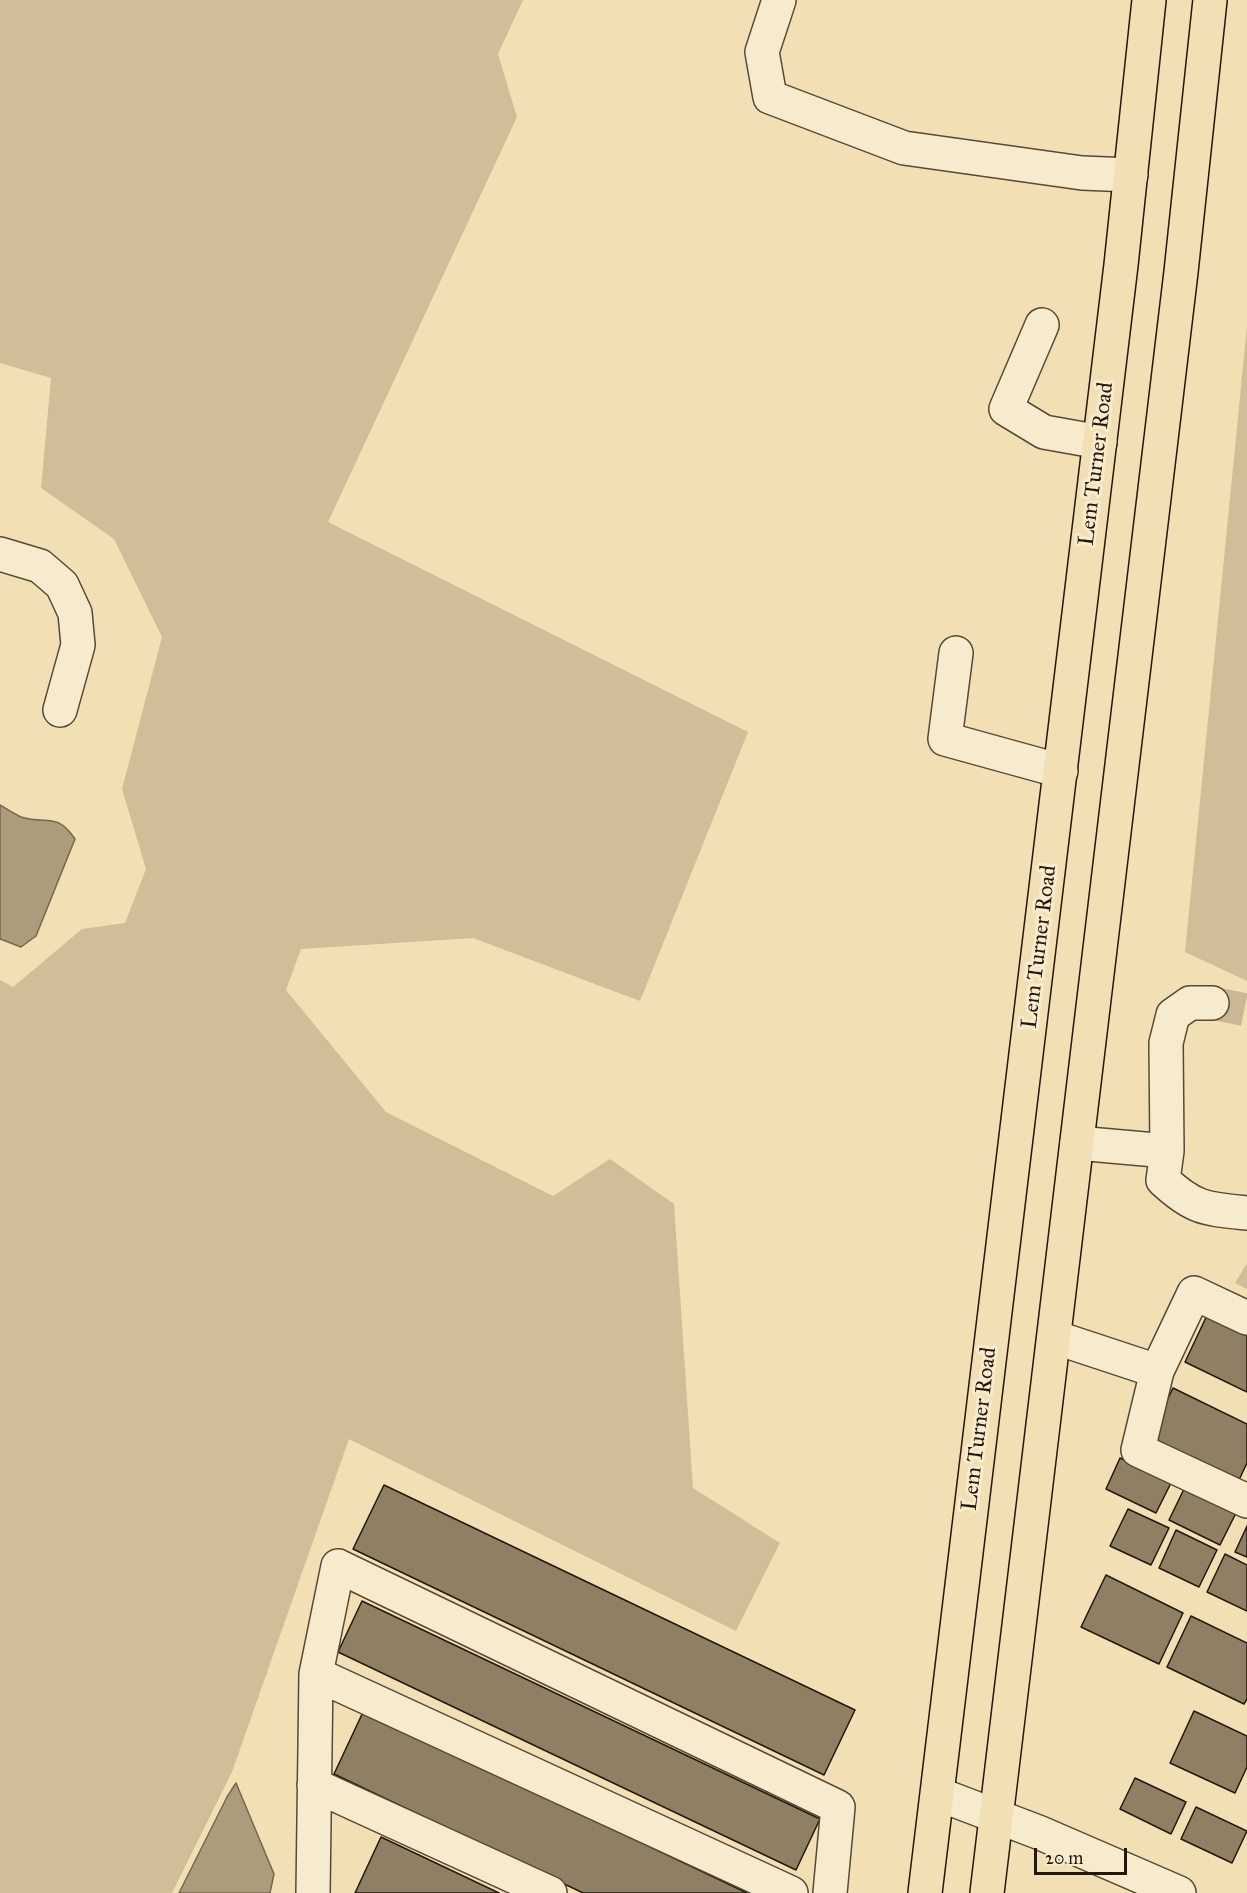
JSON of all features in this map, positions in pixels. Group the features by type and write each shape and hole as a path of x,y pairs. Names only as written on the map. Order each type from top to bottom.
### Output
{"main road":[{"name":"Lem Turner Road","path":"925,1893 1100,442 1149,0"},
{"path":"987,1893 1181,272 1210,0"}],"street":[{"path":"779,0 762,52 770,97 904,148 1082,173 1131,175"},
{"path":"1042,325 1006,409 1044,432 1100,442"},
{"path":"0,554 40,566 62,585 75,613 78,645 60,710"},
{"path":"956,653 945,739 1061,771"},
{"path":"1212,1003 1190,1003 1173,1015 1166,1043 1167,1152 1162,1180 1180,1196 1201,1208 1247,1213"},
{"path":"1077,1143 1167,1152"},
{"path":"1247,1318 1194,1293 1156,1371 1138,1450 1247,1501"},
{"path":"1054,1337 1131,1360 1156,1371"},
{"path":"313,1893 316,1674 338,1566 838,1807 830,1893"},
{"path":"316,1674 791,1893"},
{"path":"314,1785 550,1893"},
{"path":"938,1794 996,1815 1179,1893"}],"shaded area":[{"path":"0,0 523,0 498,54 517,117 328,522 748,732 640,1001 473,938 301,949 286,990 386,1112 553,1196 610,1159 674,1204 693,1488 780,1543 736,1631 349,1439 232,1772 172,1893 0,1893 0,980 13,987 82,929 125,923 146,869 122,789 162,637 114,539 41,488 51,378 0,363"},
{"path":"1247,326 1247,981 1185,952"},
{"path":"0,805 21,817 57,822 63,825 75,839 36,936 21,947 0,939"},
{"path":"1247,1263 1247,1289 1235,1283"},
{"path":"236,1783 274,1874 270,1893 179,1893 227,1797"}],"building":[{"path":"1209,1311 1247,1329 1247,1392 1185,1362"},
{"path":"1173,1388 1247,1424 1247,1463 1238,1482 1148,1440"},
{"path":"1120,1458 1172,1481 1156,1513 1106,1489"},
{"path":"384,1485 855,1710 824,1775 353,1549"},
{"path":"1184,1489 1236,1513 1220,1545 1169,1520"},
{"path":"1128,1509 1169,1528 1151,1565 1110,1546"},
{"path":"1247,1526 1247,1557 1235,1552"},
{"path":"1176,1530 1217,1550 1199,1587 1159,1568"},
{"path":"1225,1554 1247,1565 1247,1611 1207,1592"},
{"path":"1106,1575 1183,1613 1159,1664 1081,1627"},
{"path":"362,1601 820,1819 796,1870 338,1652"},
{"path":"1191,1616 1247,1643 1247,1699 1244,1704 1167,1667"},
{"path":"364,1710 747,1893 583,1893 334,1774"},
{"path":"1194,1711 1247,1736 1247,1767 1235,1793 1170,1763"},
{"path":"1135,1778 1186,1802 1171,1834 1120,1809"},
{"path":"1196,1807 1247,1831 1232,1863 1181,1839"},
{"path":"381,1837 499,1893 355,1893"}],"tunnel":[{"path":"1212,1003 1247,1010"}]}
